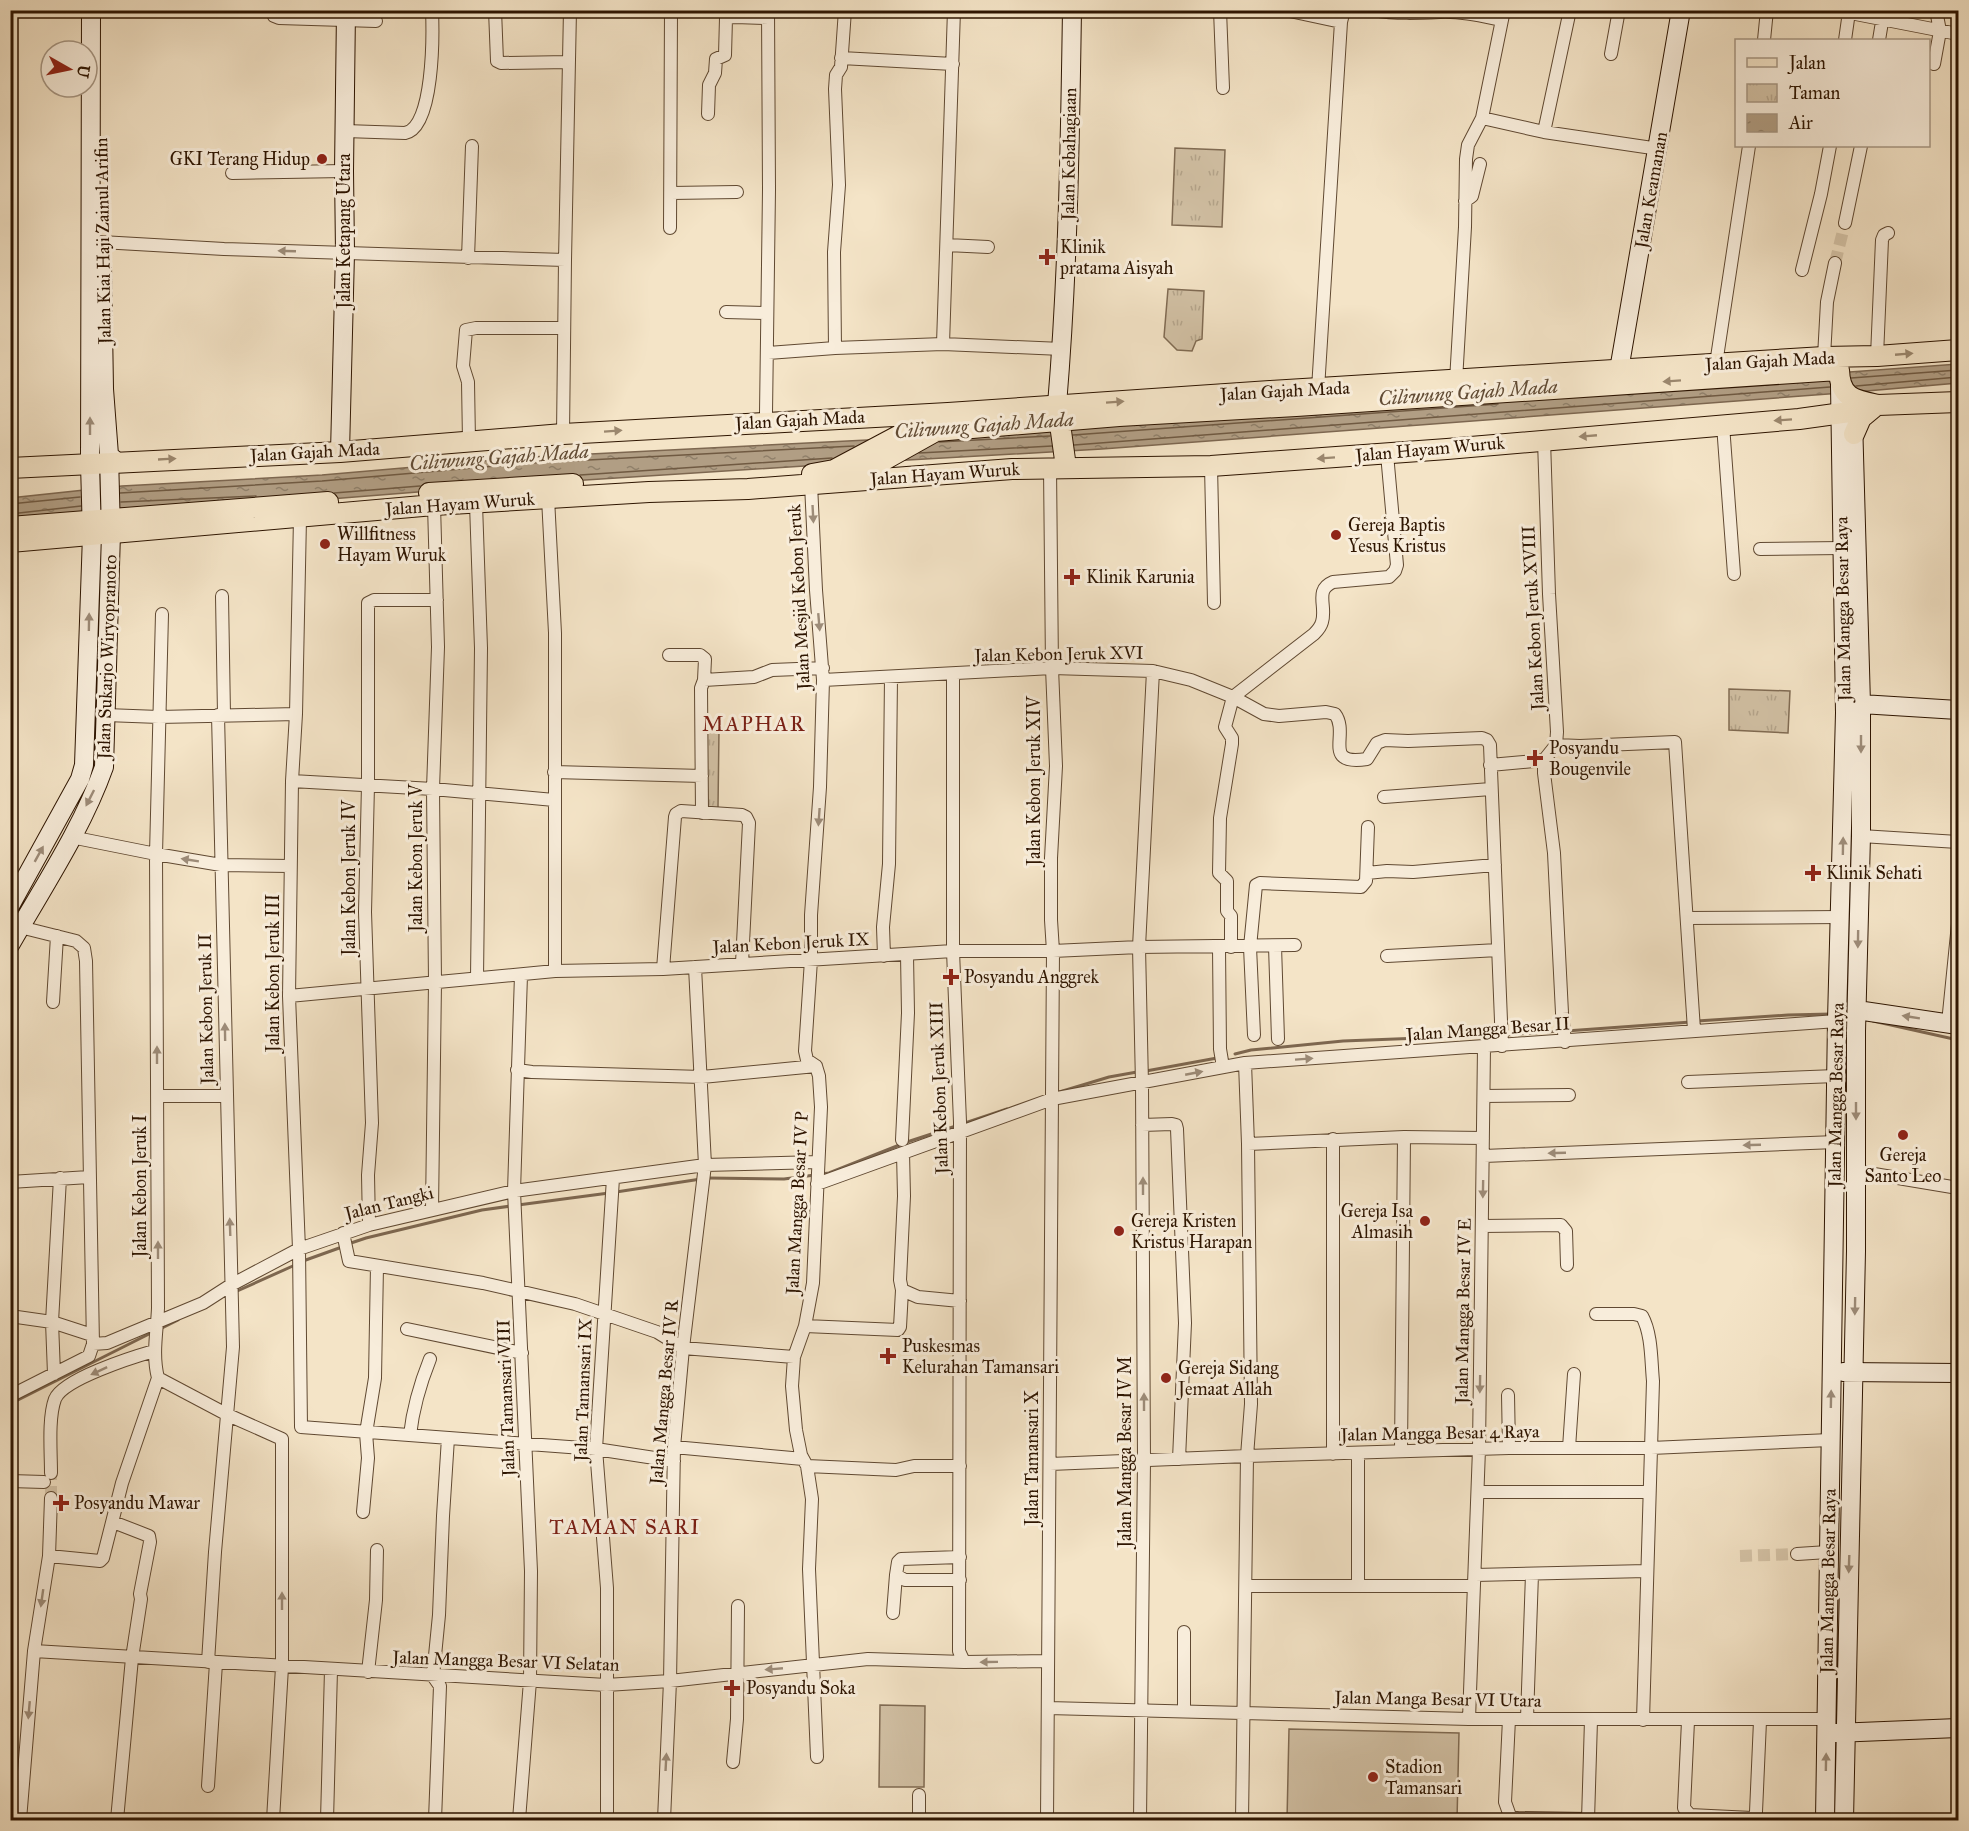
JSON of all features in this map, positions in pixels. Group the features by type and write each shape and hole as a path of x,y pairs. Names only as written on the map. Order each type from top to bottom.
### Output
{"main road":[{"name":"Jalan Kiai Haji Zainul Arifin","path":"91,10 93,39"},
{"name":"Jalan Kiai Haji Zainul Arifin","path":"99,50 102,10"},
{"name":"Jalan Kebahagiaan","path":"1056,415 1062,349 1068,215 1072,10"},
{"name":"Jalan Keamanan","path":"1619,370 1659,149 1675,12"},
{"name":"Jalan Ketapang Utara","path":"340,452 345,253 346,15"},
{"name":"Jalan Kiai Haji Zainul Arifin","path":"96,99 101,242 97,388"},
{"name":"Jalan Kiai Haji Zainul Arifin","path":"96,99 97,388 107,461"},
{"name":"Jalan Gajah Mada","path":"730,489 840,479 867,469 930,434 1056,415 1318,389 1389,392 1840,387 1877,356 1959,350"},
{"name":"Jalan Gajah Mada","path":"10,468 107,461 340,452 563,434 948,413 1056,415 1389,392 1456,381 1716,364 1840,387"},
{"name":"Jalan Hayam Wuruk","path":"10,542 101,522 300,518 434,505 730,489 816,479 1060,463 1211,466 1387,454 1723,425 1840,387 1857,399 1878,405 1959,402"},
{"name":"Jalan Mangga Besar Raya","path":"1840,387 1850,447 1850,601 1837,1017 1828,1552 1833,1728 1844,1821"},
{"path":"717,425 728,416 1019,399 1056,415 1060,463"},
{"path":"1850,447 1861,418 1878,405"},
{"path":"816,479 930,419 948,413"},
{"name":"Jalan Mangga Besar Raya","path":"1825,1821 1855,1514 1856,1443 1853,1372 1856,1179 1862,1083 1856,1031 1860,1011 1865,886 1861,836 1861,704 1842,548 1850,447"},
{"name":"Jalan Sukarjo Wiryopranoto","path":"10,906 80,779 84,765 88,678 101,522 110,486 107,461"},
{"name":"Jalan Sukarjo Wiryopranoto","path":"15,929 71,837 104,767 107,678 101,522 90,487 107,461"},
{"name":"Jalan Hayam Wuruk","path":"10,527 101,522 536,485 776,477 816,479"},
{"path":"88,678 107,678"},
{"path":"1861,704 1959,710"},
{"path":"1841,912 1863,910"},
{"path":"1860,1011 1953,1024"},
{"path":"1835,1185 1856,1179"},
{"path":"1832,1372 1959,1373"},
{"path":"1833,1728 1959,1728"}],"street":[{"path":"274,10 274,16 279,18 346,15 376,21"},
{"path":"345,131 405,133 412,131 417,125 429,79 433,41 432,10"},
{"path":"495,10 497,61 501,63 569,62"},
{"path":"563,434 570,10"},
{"path":"670,228 671,10"},
{"path":"835,348 834,252 839,185 835,89 841,58 845,10"},
{"path":"943,344 954,10"},
{"path":"1220,10 1222,88"},
{"path":"1285,10 1342,16 1318,389"},
{"path":"1373,10 1503,15 1482,118 1468,145 1466,159 1456,381"},
{"path":"1544,132 1570,10"},
{"path":"1611,54 1619,10"},
{"path":"1764,39 1767,10"},
{"path":"1934,64 1940,31 1936,10"},
{"path":"1845,39 1844,11 1884,15 1959,34"},
{"path":"708,114 709,85 714,76 716,59 725,55 726,18 768,14 766,413"},
{"path":"1879,39 1884,15"},
{"path":"841,58 953,64"},
{"path":"1482,118 1544,132 1659,149"},
{"path":"468,258 472,146"},
{"path":"1716,364 1749,147"},
{"path":"1802,270 1830,147"},
{"path":"1845,223 1861,147"},
{"path":"1464,202 1472,195 1480,164"},
{"path":"232,173 344,171"},
{"path":"670,193 737,192"},
{"path":"1877,356 1882,240 1888,233"},
{"path":"101,242 224,249 565,260"},
{"path":"947,245 988,247"},
{"path":"1835,263 1827,302 1840,387"},
{"path":"726,312 768,313"},
{"path":"468,441 468,382 463,366 466,330 564,328"},
{"path":"768,353 943,344 1062,349"},
{"path":"1723,425 1734,574"},
{"name":"Jalan Kebon Jeruk XVIII","path":"1544,440 1556,746"},
{"path":"1222,1060 1225,947 1231,916 1227,911 1227,881 1219,873 1220,818 1232,742 1225,727 1233,697 1314,634 1323,621 1322,593 1326,585 1333,582 1389,577 1395,571 1397,565 1387,454"},
{"name":"Jalan Kebon Jeruk XIV","path":"1053,951 1051,858 1056,766 1052,668 1060,463"},
{"path":"1211,466 1214,603"},
{"name":"Jalan Mesjid Kebon Jeruk","path":"811,960 811,915 820,787 823,674 816,590 816,479"},
{"path":"548,498 555,633 555,971"},
{"path":"476,504 481,648 477,978"},
{"name":"Jalan Kebon Jeruk V","path":"432,1210 435,982 434,789 438,647 434,505"},
{"name":"Jalan Kebon Jeruk III","path":"300,518 290,866 289,996 299,1252 301,1427"},
{"path":"1760,549 1842,548"},
{"name":"Jalan Kebon Jeruk II","path":"208,1786 215,1552 232,1347 221,865 222,596"},
{"name":"Jalan Kebon Jeruk IV","path":"369,1225 368,1175 372,1122 365,912 368,603 374,600 437,600"},
{"path":"156,854 162,614"},
{"path":"669,655 700,655 705,659 704,680 701,688 702,813"},
{"name":"Jalan Kebon Jeruk XVI","path":"704,680 754,677 772,670 891,677 1052,668 1153,671 1191,680 1233,697 1264,714 1296,715 1326,712 1335,714 1339,722 1338,740 1341,757 1358,761 1367,759 1377,743 1385,740 1482,738 1490,745 1490,765"},
{"name":"Jalan Mangga Besar IV M","path":"1140,1821 1144,1461 1139,946 1153,671"},
{"name":"Jalan Kebon Jeruk XIII","path":"953,674 953,951 960,1130 959,1651 964,1662"},
{"path":"884,956 883,927 890,864 891,677"},
{"path":"106,715 159,717 296,714"},
{"path":"1501,1043 1490,765 1539,762 1544,760 1556,746 1675,742 1694,1027"},
{"path":"1544,760 1554,853 1565,1040"},
{"path":"554,772 702,776"},
{"path":"292,781 434,789 554,800"},
{"path":"1384,797 1491,789"},
{"path":"663,969 676,814 681,811 746,817 748,823 742,963"},
{"path":"1254,1035 1250,947 1254,890 1258,883 1361,888 1365,883 1368,827"},
{"path":"1861,836 1959,842"},
{"path":"71,837 221,865 290,866"},
{"name":"Jalan Kebon Jeruk I","path":"156,854 158,1324 154,1348 158,1378"},
{"path":"1366,873 1413,872 1495,865"},
{"path":"1686,918 1841,912"},
{"path":"1953,1024 1959,924"},
{"path":"10,1396 89,1356 93,1339 84,948 76,941 15,929"},
{"path":"53,1002 57,936"},
{"name":"Jalan Kebon Jeruk IX","path":"289,996 555,971 663,969 953,951 1295,945"},
{"path":"1275,946 1278,1039"},
{"path":"1387,956 1498,950"},
{"name":"Jalan Tamansari X","path":"1047,1821 1053,951"},
{"path":"902,1140 908,1013 907,955"},
{"name":"Jalan Mangga Besar IV P","path":"811,960 805,1050 807,1060 816,1066 819,1076 821,1107 813,1283 805,1326 794,1357 792,1386 796,1430 812,1499 809,1569 817,1757"},
{"name":"Jalan Mangga Besar IV R","path":"664,1821 670,1681 674,1447 683,1348 705,1171 695,967"},
{"name":"Jalan Tamansari VIII","path":"519,1821 530,1681 531,1571 515,1200 521,975"},
{"name":"Jalan Mangga Besar II","path":"817,1182 903,1153 1052,1094 1142,1081 1222,1060 1245,1063 1484,1047 1501,1043 1565,1040 1694,1027 1837,1017"},
{"name":"Jalan Mangga Besar IV E","path":"1469,1719 1479,1449 1484,1047"},
{"path":"1242,1821 1247,1456 1251,1404 1245,1063"},
{"path":"517,1070 702,1077 816,1066"},
{"path":"1688,1082 1836,1076"},
{"path":"1484,1096 1569,1095"},
{"path":"157,1096 226,1096"},
{"path":"1142,1125 1172,1124 1178,1129 1185,1323 1179,1459"},
{"path":"1248,1144 1404,1137 1483,1138"},
{"path":"1401,1452 1404,1137"},
{"path":"1333,1139 1334,1454"},
{"path":"1484,1156 1836,1142"},
{"path":"805,1326 898,1329 900,1327 903,1153"},
{"name":"Jalan Tangki","path":"93,1339 107,1343 158,1324 299,1252 345,1239 369,1225 432,1210 612,1187 705,1171 817,1164"},
{"path":"10,1182 89,1177"},
{"path":"54,1374 52,1322 60,1178"},
{"path":"1856,1179 1959,1188"},
{"name":"Jalan Tamansari IX","path":"607,1821 607,1588 596,1449 612,1187"},
{"path":"1482,1226 1561,1226 1566,1231 1567,1265"},
{"path":"345,1239 349,1261 419,1271 519,1291 604,1313 657,1332 683,1348 794,1357"},
{"path":"363,1512 368,1458 366,1433 375,1377 377,1266"},
{"path":"902,1290 918,1297 960,1301"},
{"path":"1596,1314 1635,1314 1644,1318 1649,1346 1653,1381 1643,1572 1643,1720"},
{"path":"10,1316 52,1322 93,1339"},
{"path":"407,1329 522,1353"},
{"path":"10,1481 48,1478 54,1401 59,1392 106,1367 154,1348"},
{"path":"410,1435 412,1414 430,1359"},
{"path":"1569,1448 1574,1374"},
{"path":"49,1556 100,1561 104,1554 122,1483 158,1378 228,1415 282,1438"},
{"path":"1508,1395 1509,1448"},
{"path":"282,1438 301,1427 596,1449 674,1461"},
{"path":"282,1438 282,1667 273,1820 291,1821"},
{"path":"435,1821 440,1686 433,1676 439,1615 448,1438"},
{"name":"Jalan Mangga Besar 4 Raya","path":"1050,1464 1509,1448 1651,1448 1830,1440"},
{"path":"674,1447 896,1470 914,1466 960,1466"},
{"path":"1358,1454 1358,1586"},
{"path":"1478,1492 1648,1492"},
{"path":"20,1821 34,1651 49,1556 51,1498"},
{"path":"113,1522 149,1536 132,1658 117,1821"},
{"path":"368,1672 376,1600 377,1550"},
{"path":"1797,1554 1828,1552"},
{"path":"893,1613 896,1575 898,1562 901,1559 960,1557"},
{"path":"1247,1586 1358,1586 1474,1581 1533,1574 1643,1572"},
{"path":"1527,1718 1533,1574"},
{"path":"896,1575 905,1580 960,1580"},
{"path":"733,1762 737,1719 738,1606"},
{"path":"1184,1632 1184,1710"},
{"name":"Jalan Mangga Besar VI Selatan","path":"34,1651 606,1685 670,1681 868,1659 964,1662 1048,1661"},
{"path":"327,1821 331,1670"},
{"name":"Jalan Manga Besar VI Utara","path":"1048,1708 1469,1719 1760,1721 1833,1728"},
{"path":"1509,1719 1505,1802 1510,1816 1588,1820 1591,1720"},
{"path":"1688,1721 1684,1808 1686,1812 1690,1815 1752,1818 1756,1812 1760,1721"},
{"path":"919,1796 919,1821"}],"green space":[{"path":"1175,148 1225,150 1222,227 1172,225"},
{"path":"1168,289 1204,291 1202,339 1196,341 1192,351 1177,350 1164,337"},
{"path":"1729,689 1790,691 1788,733 1729,730"},
{"path":"706,730 719,730 718,808 706,808"},
{"path":"880,1705 925,1706 924,1787 879,1787"},
{"name":"Stadion Tamansari","path":"1289,1729 1459,1733 1457,1820 1287,1820"}],"water":[{"path":"1958,364 1958,383 1855,392 1102,449 493,486 330,499 125,508 11,520 10,498 122,486 322,475 531,457 1026,432"}],"waterway":[{"path":"1697,1021 1831,1014"},
{"path":"1873,1021 1958,1040"},
{"path":"1566,1031 1691,1022"},
{"path":"1506,1035 1559,1031"},
{"path":"1235,1054 1251,1050 1343,1041 1499,1035"},
{"path":"1146,1071 1217,1058"},
{"path":"1056,1093 1109,1077 1137,1072"},
{"path":"962,1124 1007,1109"},
{"path":"821,1174 956,1126"},
{"path":"708,1178 784,1179 815,1175"},
{"path":"616,1192 701,1179"},
{"path":"518,1205 609,1193"},
{"path":"348,1244 482,1210 511,1206"},
{"path":"303,1261 342,1247"},
{"path":"235,1292 295,1265"},
{"path":"160,1329 178,1320"},
{"path":"10,1404 151,1333"}],"tunnel":[{"path":"1835,263 1845,223"},
{"path":"51,1473 51,1498"},
{"path":"1740,1556 1797,1554"}],"place":[{"name":"GKI Terang Hidup","path":"322,159"},
{"name":"Klinik pratama Aisyah","path":"1047,257"},
{"name":"Gereja Baptis Yesus Kristus","path":"1336,535"},
{"name":"Willfitness Hayam Wuruk","path":"325,544"},
{"name":"Klinik Karunia","path":"1072,577"},
{"name":"Posyandu Bougenvile","path":"1535,758"},
{"name":"Klinik Sehati","path":"1813,873"},
{"name":"Posyandu Anggrek","path":"951,977"},
{"name":"Gereja Santo Leo","path":"1903,1135"},
{"name":"Gereja Isa Almasih","path":"1425,1221"},
{"name":"Gereja Kristen Kristus Harapan","path":"1119,1231"},
{"name":"Puskesmas Kelurahan Tamansari","path":"888,1356"},
{"name":"Gereja Sidang Jemaat Allah","path":"1166,1378"},
{"name":"Posyandu Mawar","path":"61,1503"},
{"name":"Posyandu Soka","path":"732,1688"},
{"name":"Stadion Tamansari","path":"1373,1777"}],"district":[{"name":"MAPHAR","path":"754,724"},
{"name":"TAMAN SARI","path":"625,1527"}],"water label":[{"name":"Ciliwung Gajah Mada","path":"1468,392"},
{"name":"Ciliwung Gajah Mada","path":"984,425"},
{"name":"Ciliwung Gajah Mada","path":"499,457"}]}
